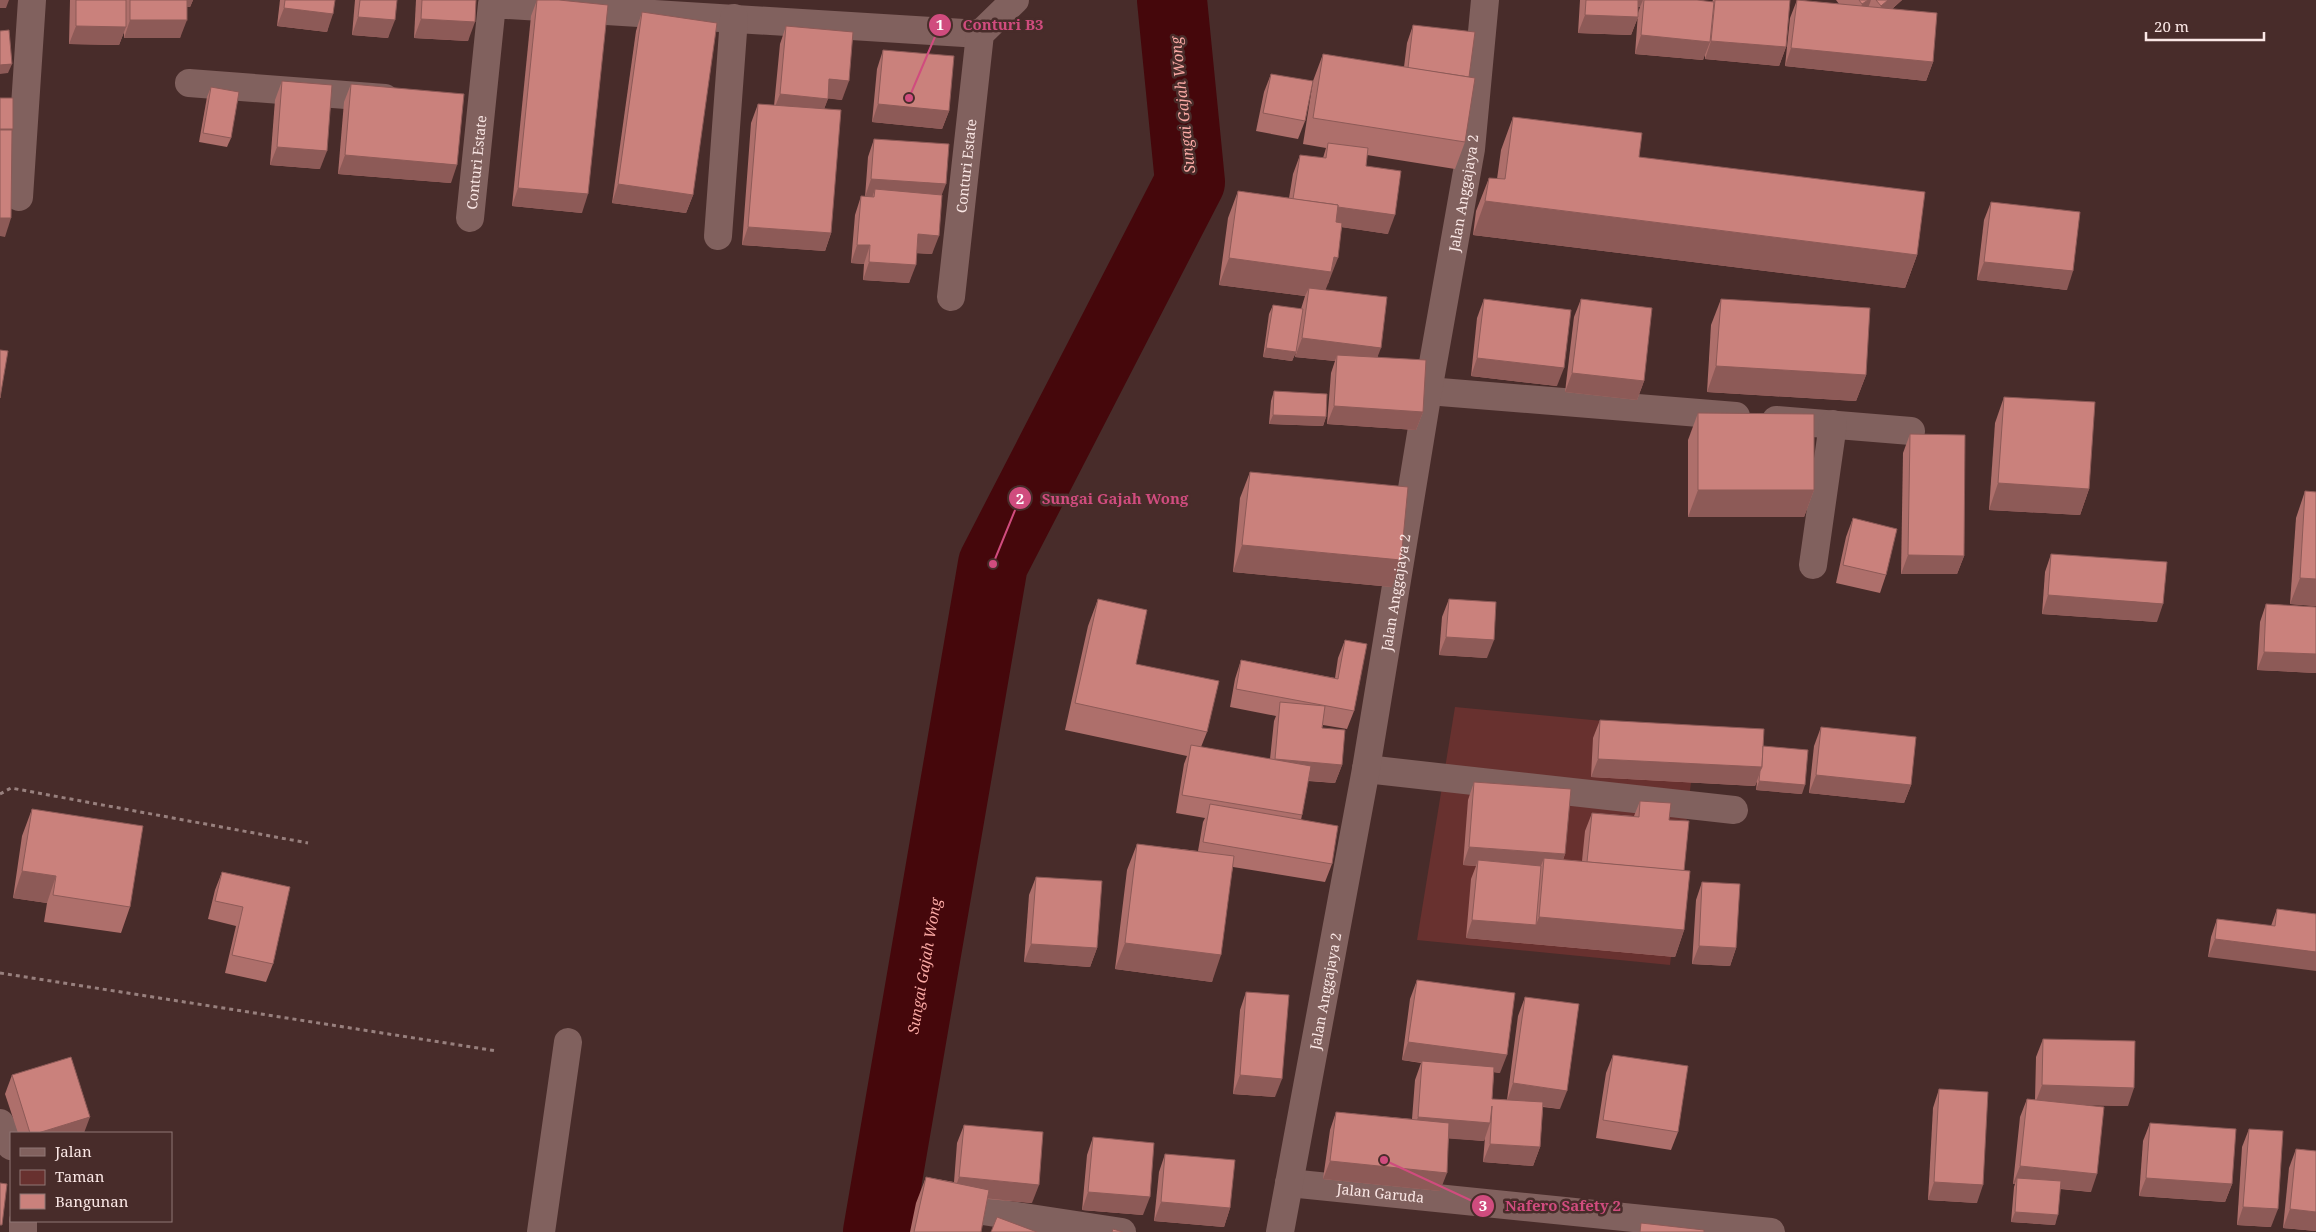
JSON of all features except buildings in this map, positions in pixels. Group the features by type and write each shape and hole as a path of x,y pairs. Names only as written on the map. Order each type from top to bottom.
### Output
{"street":[{"path":"19,197 32,0"},
{"path":"980,34 1015,0"},
{"name":"Jalan Anggajaya 2","path":"1280,1232 1366,769 1428,391 1471,149 1485,0"},
{"name":"Conturi Estate","path":"470,218 471,104 492,2 980,34 951,297"},
{"path":"718,236 734,18"},
{"path":"189,83 413,100"},
{"path":"1428,391 1912,431"},
{"path":"1813,565 1833,424"},
{"path":"1366,769 1734,810"},
{"path":"541,1232 568,1042"},
{"path":"0,1123 10,1144"},
{"name":"Jalan Garuda","path":"1289,1183 1759,1231"},
{"path":"963,1208 1122,1232"}],"path":[{"path":"0,794 11,788 308,843"},
{"path":"0,973 497,1051"}],"green space":[{"path":"1455,707 1697,730 1670,965 1417,940"}],"waterway":[{"name":"Sungai Gajah Wong","path":"878,1232 993,564 1190,182 1172,0"}],"place":[{"name":"Conturi B3","path":"909,98"},
{"name":"Sungai Gajah Wong","path":"993,564"},
{"name":"Nafero Safety 2","path":"1384,1160"}]}
